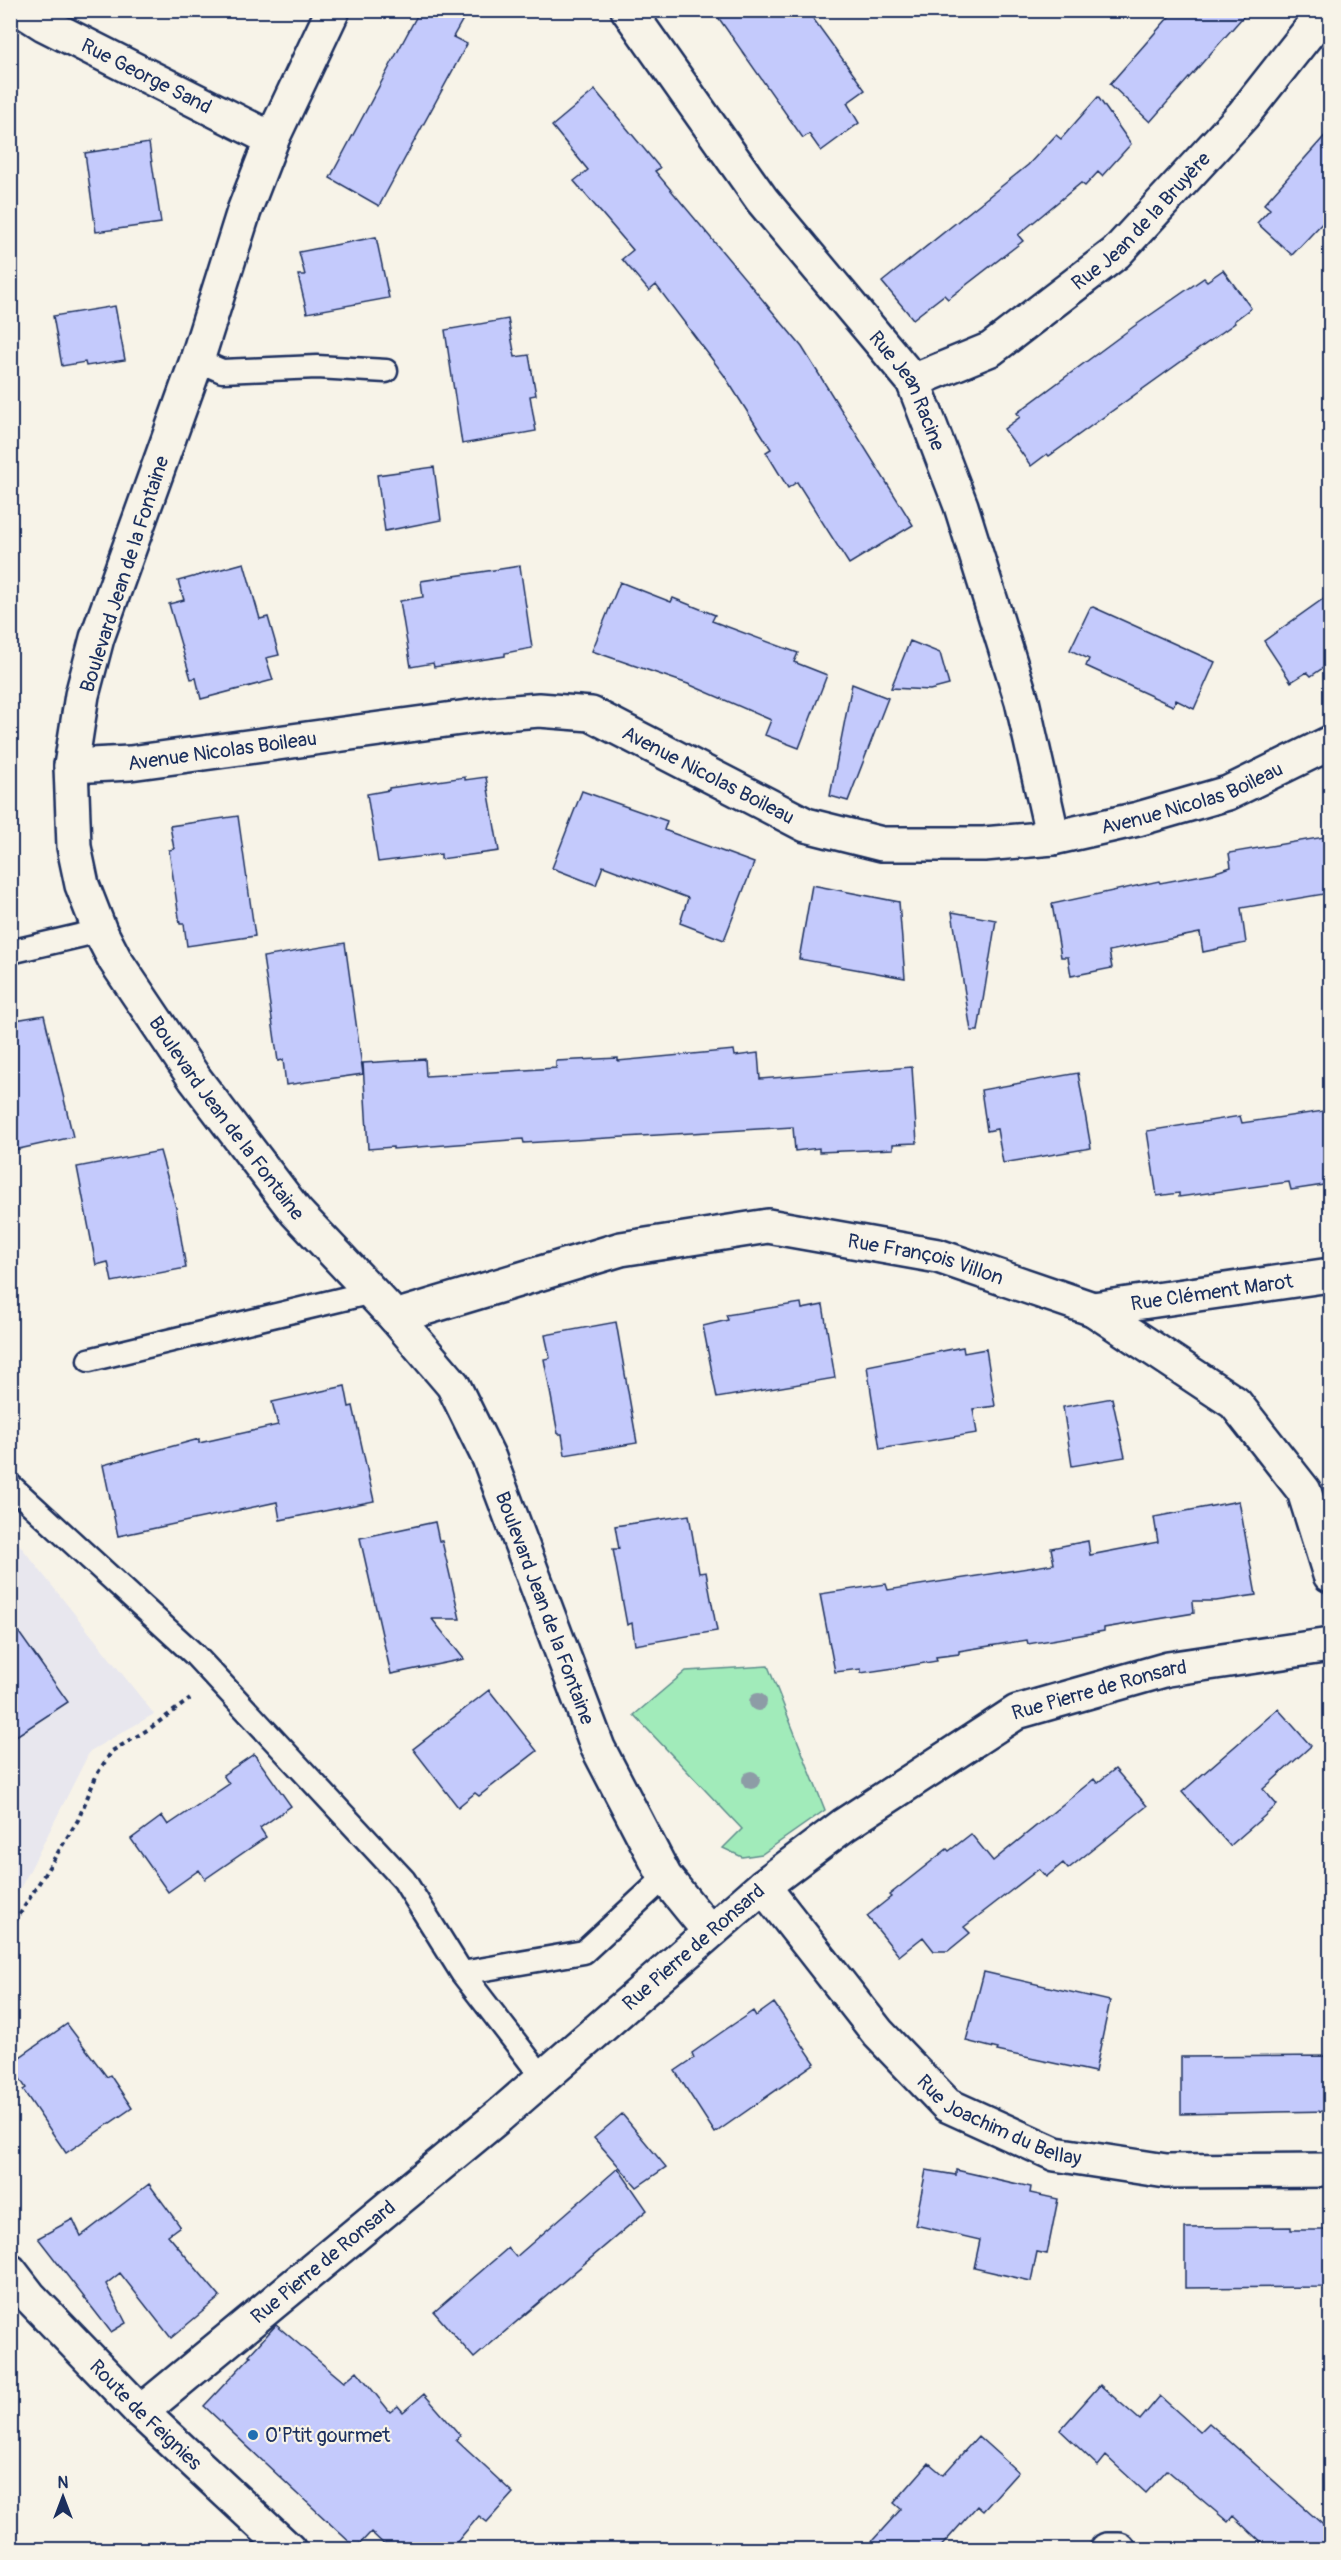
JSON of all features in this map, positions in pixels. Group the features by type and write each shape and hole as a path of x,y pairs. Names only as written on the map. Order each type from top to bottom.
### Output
{"street":[{"name":"Rue George Sand","path":"22,10 44,24 272,139"},
{"name":"Boulevard Jean de la Fontaine","path":"333,10 272,139 244,212 197,360 97,638 82,695 71,766 74,847 82,885 100,932 115,960 202,1088 296,1212 395,1317 453,1385 489,1458 598,1748 665,1877 709,1931"},
{"name":"Rue Jean Racine","path":"627,10 762,200 913,381 961,506 1022,701 1053,838"},
{"name":"Rue Jean de la Bruyère","path":"913,381 991,349 1116,253 1243,115 1326,10"},
{"name":"Avenue Nicolas Boileau","path":"71,766 130,763 490,714 539,710 591,714 806,825 882,844 984,844 1053,838 1138,819 1228,793 1330,743"},
{"name":"Rue François Villon","path":"395,1317 621,1249 768,1226 938,1256 1093,1309 1235,1403 1304,1491 1330,1575"},
{"name":"Rue Clément Marot","path":"1093,1309 1330,1275"},
{"name":"Rue Pierre de Ronsard","path":"141,2412 543,2078 763,1886 844,1825 1017,1712 1168,1669 1330,1645"},
{"name":"Rue Joachim du Bellay","path":"763,1886 878,2033 947,2105 1055,2154 1166,2171 1330,2170"},
{"name":"Route de Feignies","path":"10,2271 30,2297 141,2412 289,2550"},
{"path":"1107,2550 1119,2550"}],"lane":[{"path":"197,360 222,371 317,367 386,371"},
{"path":"10,952 100,932"},
{"path":"89,1360 372,1292"},
{"path":"10,1485 195,1655 404,1880 462,1973 543,2078"},
{"path":"462,1973 584,1952 665,1877"}],"path":[{"path":"10,1929 78,1820 97,1774 112,1751 149,1730 216,1679"}],"shaded area":[{"path":"11,1534 154,1714 90,1751 11,1904"}],"green space":[{"path":"768,1666 825,1810 762,1854 742,1857 723,1848 742,1829 634,1715 686,1671"}],"building":[{"path":"420,10 468,10 453,37 467,44 379,206 330,178"},
{"path":"713,10 807,10 865,90 847,103 859,123 821,151 809,134 803,138"},
{"path":"1175,10 1249,10 1150,122 1110,84"},
{"path":"595,90 660,168 655,171 802,347 913,525 849,564 797,482 788,488 766,452 771,449 724,375 656,285 649,291 622,259 633,250 574,181 588,170 552,126"},
{"path":"1098,97 1131,144 1102,176 1098,172 1085,186 1081,183 1018,235 1023,241 948,299 944,295 913,319 882,282 1028,165 1056,135 1061,139"},
{"path":"1330,130 1330,215 1292,255 1257,223 1270,209 1264,204"},
{"path":"149,143 161,223 96,232 85,153"},
{"path":"376,237 389,298 307,313 298,275 305,275 299,252"},
{"path":"1223,270 1251,308 1234,321 1235,323 1049,456 1047,454 1031,466 1004,429 1020,417 1017,413 1133,327 1204,278 1207,281"},
{"path":"115,306 125,360 86,366 85,362 62,366 53,316"},
{"path":"508,319 515,357 529,355 536,395 530,396 536,431 462,444 445,330"},
{"path":"434,467 441,520 385,531 377,475"},
{"path":"244,563 260,619 268,617 279,655 266,658 273,680 201,699 196,678 191,679 169,604 184,600 178,581"},
{"path":"520,566 532,648 505,653 505,656 434,667 433,663 411,667 400,601 423,597 421,581"},
{"path":"620,582 671,602 673,598 715,615 712,621 798,653 794,662 827,675 799,748 765,735 771,720 688,684 592,651"},
{"path":"1330,594 1330,663 1311,676 1307,672 1291,682 1264,641"},
{"path":"1093,607 1215,662 1194,709 1176,700 1173,706 1086,666 1089,659 1070,650 1090,608"},
{"path":"910,641 940,653 949,685 930,690 891,688"},
{"path":"852,684 888,698 848,801 830,796"},
{"path":"465,777 465,780 486,777 499,851 441,859 441,854 378,862 367,794 389,790 389,788"},
{"path":"582,791 667,821 664,830 754,863 724,940 680,923 688,898 603,866 596,885 552,868"},
{"path":"238,816 255,936 187,946 184,924 180,924 169,850 174,849 170,826"},
{"path":"1324,837 1330,893 1241,908 1246,943 1203,952 1200,933 1109,951 1112,968 1071,976 1068,957 1061,957 1052,904 1159,881 1160,883 1213,873 1231,867 1229,853"},
{"path":"812,885 899,902 905,978 799,959"},
{"path":"952,912 996,920 978,1031 971,1031"},
{"path":"345,943 363,1074 286,1085 283,1060 278,1061 263,957"},
{"path":"44,1015 73,1137 10,1151 10,1021"},
{"path":"734,1050 735,1056 758,1053 760,1079 912,1067 917,1143 893,1144 893,1149 819,1152 819,1148 795,1151 793,1127 524,1143 523,1139 368,1149 363,1063 425,1059 426,1076 556,1068 556,1061 618,1058 618,1061"},
{"path":"1078,1073 1091,1148 1003,1163 997,1129 987,1131 981,1090"},
{"path":"1330,1110 1330,1184 1291,1190 1289,1182 1179,1197 1179,1193 1157,1196 1147,1131 1240,1116 1242,1123"},
{"path":"160,1151 176,1208 186,1268 112,1282 108,1262 96,1265 77,1167"},
{"path":"801,1303 802,1309 823,1305 835,1378 717,1398 703,1326 728,1320 726,1315"},
{"path":"616,1322 637,1443 565,1455 562,1434 558,1434 544,1359 550,1358 545,1335"},
{"path":"963,1347 964,1353 986,1349 995,1406 973,1409 977,1433 880,1449 867,1366"},
{"path":"345,1386 349,1407 353,1406 374,1501 280,1520 277,1502 118,1536 103,1465 199,1439 199,1443 278,1425 272,1402"},
{"path":"1112,1398 1125,1457 1072,1466 1063,1407"},
{"path":"1239,1501 1256,1595 1216,1601 1193,1601 1194,1613 1104,1628 1104,1631 1028,1644 1027,1640 959,1651 959,1654 936,1657 937,1661 901,1667 861,1673 861,1669 835,1672 820,1594 886,1584 888,1590 1054,1564 1051,1548 1088,1541 1090,1555 1158,1542 1154,1517"},
{"path":"689,1515 699,1573 706,1572 717,1631 635,1645 632,1623 627,1625 613,1549 619,1549 615,1526"},
{"path":"435,1522 439,1541 442,1541 460,1619 432,1619 464,1659 391,1674 360,1538"},
{"path":"10,1620 68,1702 10,1740"},
{"path":"489,1690 537,1751 479,1796 475,1793 458,1807 413,1749"},
{"path":"1278,1709 1311,1746 1263,1789 1277,1805 1230,1846 1182,1792"},
{"path":"254,1754 291,1806 260,1828 266,1837 205,1879 199,1870 168,1892 131,1839 162,1816 168,1825 229,1784 223,1775"},
{"path":"1115,1769 1147,1806 1068,1869 1063,1863 1046,1877 1039,1869 964,1927 970,1933 948,1951 934,1951 923,1937 899,1956 867,1916 891,1897 889,1895 947,1849 949,1851 971,1834 993,1861 1094,1779 1097,1783"},
{"path":"984,1972 1110,2001 1095,2072 997,2051 998,2049 966,2041"},
{"path":"774,2003 815,2063 715,2133 675,2071 694,2058 692,2053 722,2032 753,2011 756,2016"},
{"path":"67,2024 107,2077 110,2075 132,2108 66,2153 23,2090 26,2088 10,2064"},
{"path":"1330,2056 1330,2111 1181,2114 1181,2057"},
{"path":"622,2114 666,2167 637,2187 594,2138"},
{"path":"618,2168 647,2210 474,2358 434,2312 508,2248 516,2257"},
{"path":"926,2170 956,2175 956,2170 1031,2187 1030,2193 1058,2199 1047,2254 1037,2252 1031,2281 974,2268 980,2240 915,2225"},
{"path":"149,2184 180,2226 168,2235 220,2297 171,2338 120,2273 106,2284 126,2323 111,2332 38,2238 73,2219 81,2236"},
{"path":"1291,2227 1291,2230 1330,2230 1330,2287 1185,2288 1185,2228"},
{"path":"276,2325 344,2382 357,2371 390,2412 398,2406 403,2412 424,2394 460,2435 456,2440 513,2493 487,2522 479,2516 450,2550 390,2550 371,2532 356,2548 204,2406 251,2356 249,2355"},
{"path":"1100,2385 1140,2420 1160,2396 1200,2432 1209,2423 1330,2531 1330,2550 1269,2550 1233,2516 1228,2522 1167,2470 1146,2493 1106,2456 1098,2466 1060,2430"},
{"path":"978,2436 1018,2472 983,2511 977,2506 938,2550 864,2550 901,2509 894,2503 929,2463 943,2475"}],"place":[{"name":"O'Ptit gourmet","path":"253,2435"}]}
